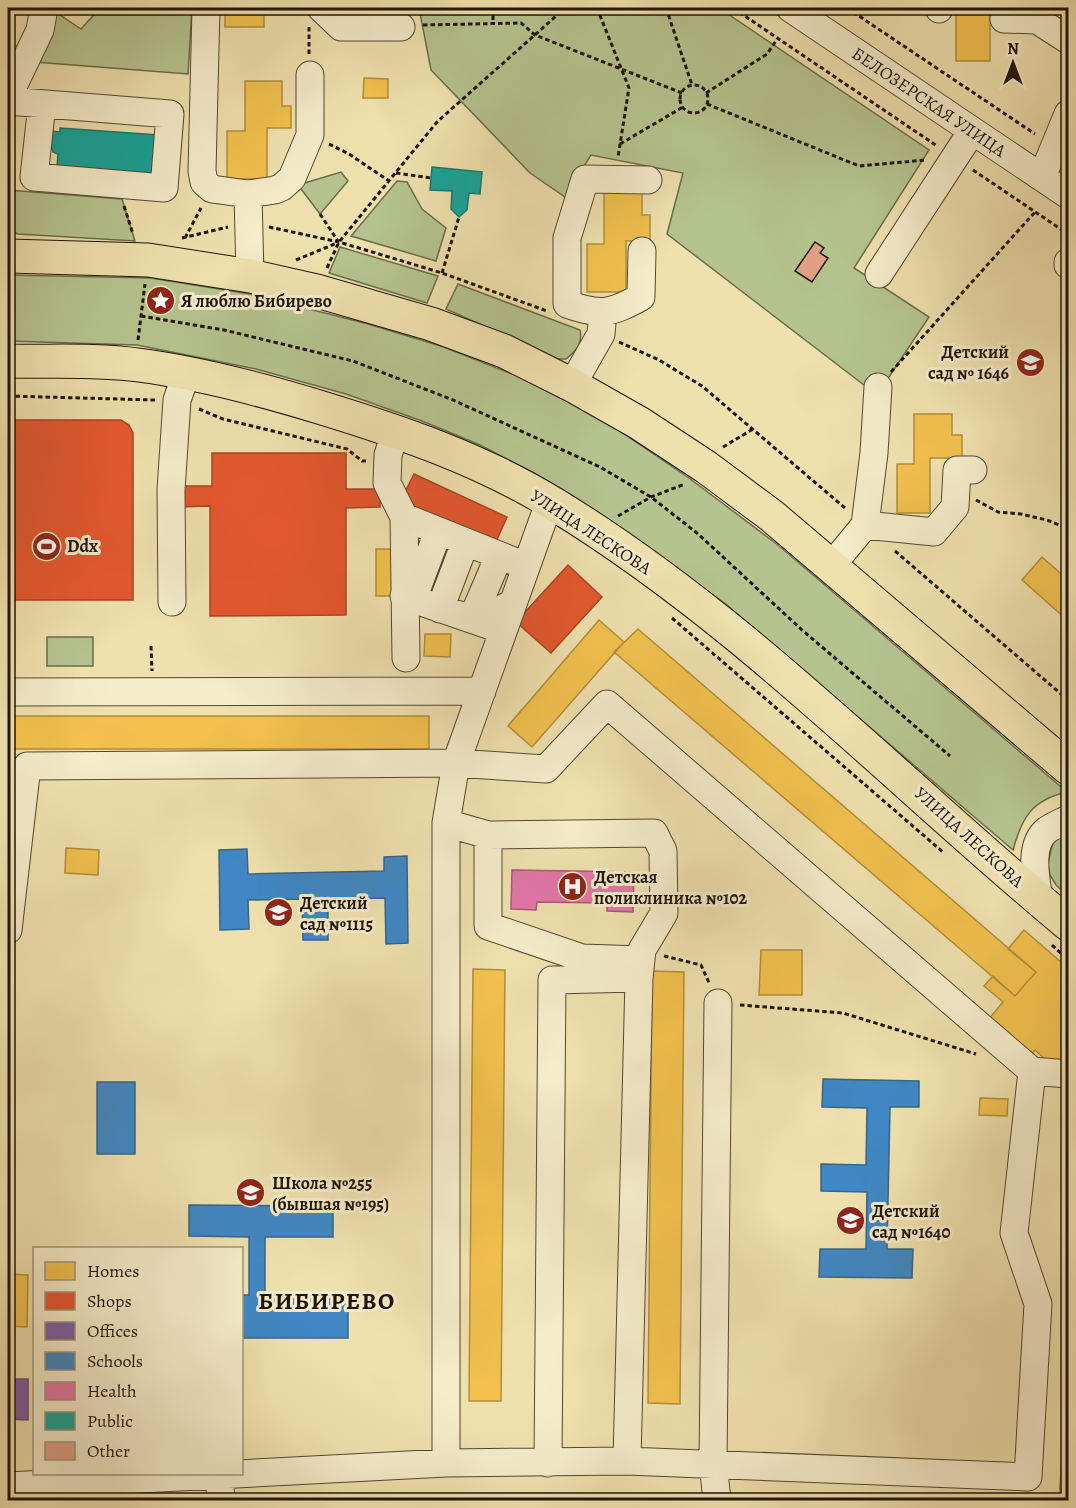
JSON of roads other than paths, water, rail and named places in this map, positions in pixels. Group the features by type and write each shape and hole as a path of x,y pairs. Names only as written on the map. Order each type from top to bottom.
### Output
{"main road":[{"path":"8,256 148,260 250,276 317,291 431,324 504,351 572,385 639,423 706,467 772,516 1068,768"},
{"name":"УЛИЦА ЛЕСКОВА","path":"8,361 134,364 187,372 272,393 396,430 475,462 552,503 597,531 681,591 897,773 1048,895 1059,934"}],"street":[{"path":"42,104 34,177 164,188 170,114 42,104 8,99 40,30 45,8"},
{"path":"206,8 202,171 204,182 212,189 248,194 275,190 292,178 310,135 310,65"},
{"name":"БЕЛОЗЕРСКАЯ УЛИЦА","path":"790,8 1068,195"},
{"path":"315,13 341,27 401,27"},
{"path":"1004,19 1037,20 1068,40"},
{"path":"1042,177 1068,114"},
{"path":"879,274 972,131"},
{"path":"642,251 641,297 617,311 587,311 567,304 567,238 585,179 648,180"},
{"path":"248,194 250,276"},
{"path":"8,267 147,272 250,290 334,310 426,335 500,362 602,411 705,481 786,543 916,658 1068,785"},
{"path":"572,385 601,334 603,312"},
{"name":"УЛИЦА ЛЕСКОВА","path":"8,346 136,351 189,360 276,380 331,395 407,422 477,452 556,493 606,523 686,581 771,649 901,759 1048,895"},
{"path":"172,602 171,490 177,400 187,372"},
{"path":"832,566 865,525 874,453 878,387"},
{"path":"396,430 388,455 387,483 404,517 409,598 406,658"},
{"path":"865,525 934,532 955,507 964,480"},
{"path":"446,1463 446,823 456,763 544,517 552,503"},
{"path":"404,517 510,560"},
{"path":"409,598 438,532"},
{"path":"409,598 497,628 510,560 536,541"},
{"path":"440,609 465,543"},
{"path":"8,692 482,691"},
{"path":"8,930 27,766 456,763 546,769 607,704 1032,1071 1068,1074"},
{"path":"1048,895 1035,867 1039,839 1047,831 1068,819"},
{"path":"446,823 488,835 654,833 663,851 664,913 641,963 627,1461"},
{"path":"488,835 488,926 582,958 641,963"},
{"path":"548,1462 552,980 641,963"},
{"path":"717,1500 713,1463 718,1003"},
{"path":"8,1486 220,1488 446,1463 627,1461 1028,1477 1038,1304 1014,1233 1032,1071"}],"place":[{"name":"Я люблю Бибирево","path":"160,301"},
{"name":"Детский сад № 1646","path":"1030,362"},
{"name":"Ddx","path":"46,546"},
{"name":"Детская поликлиника №102","path":"573,887"},
{"name":"Детский сад №1115","path":"279,913"},
{"name":"Школа №255 (бывшая №195)","path":"251,1193"},
{"name":"Детский сад №1640","path":"851,1221"}],"district":[{"name":"БИБИРЕВО","path":"327,1301"}]}
